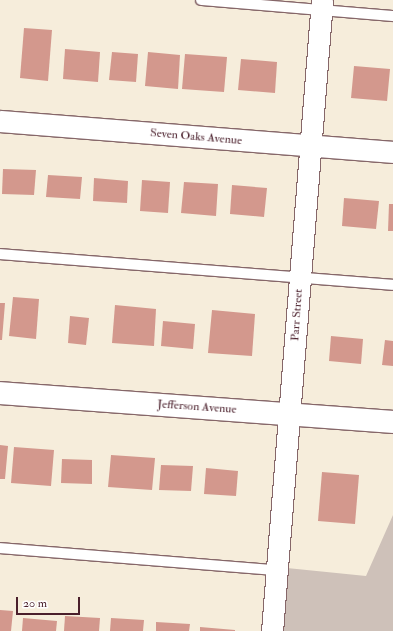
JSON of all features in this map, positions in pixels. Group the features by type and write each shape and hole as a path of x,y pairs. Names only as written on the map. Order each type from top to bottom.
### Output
{"street":[{"name":"Parr Street","path":"272,631 321,5"},
{"name":"Seven Oaks Avenue","path":"0,121 393,152"},
{"name":"Jefferson Avenue","path":"0,393 393,422"}],"lane":[{"path":"201,0 321,5 393,16"},
{"path":"0,254 393,285"},
{"path":"0,548 276,570"}],"shaded area":[{"path":"393,515 393,631 272,631 277,567 366,576"}],"building":[{"path":"24,28 52,30 48,81 20,78"},
{"path":"65,49 100,52 98,82 63,79"},
{"path":"112,52 138,54 136,82 109,80"},
{"path":"148,52 180,55 178,89 145,86"},
{"path":"185,54 227,57 224,92 182,89"},
{"path":"241,59 277,62 275,93 238,90"},
{"path":"354,66 390,69 387,101 351,98"},
{"path":"3,169 36,170 34,195 2,194"},
{"path":"48,175 82,177 80,199 46,197"},
{"path":"94,178 128,181 127,203 93,201"},
{"path":"142,180 170,182 168,213 140,211"},
{"path":"184,182 218,184 216,216 181,213"},
{"path":"232,185 267,188 264,217 230,214"},
{"path":"344,198 379,201 376,229 342,226"},
{"path":"389,204 393,204 393,231 388,231"},
{"path":"13,297 39,299 36,339 9,336"},
{"path":"0,303 5,303 2,340 0,340"},
{"path":"115,305 156,309 154,346 112,343"},
{"path":"212,310 255,314 252,356 208,353"},
{"path":"70,316 89,318 86,345 68,343"},
{"path":"163,321 195,324 193,349 161,346"},
{"path":"331,336 363,339 361,364 329,361"},
{"path":"385,340 393,341 393,366 382,365"},
{"path":"0,445 8,446 5,479 0,479"},
{"path":"14,447 54,450 51,486 11,483"},
{"path":"111,455 155,458 152,490 108,487"},
{"path":"62,459 92,460 92,484 61,483"},
{"path":"161,465 193,466 191,491 159,490"},
{"path":"206,468 238,471 236,496 204,494"},
{"path":"322,472 359,475 355,524 318,521"},
{"path":"0,610 13,611 11,631 0,631"},
{"path":"65,616 100,618 99,631 64,631"},
{"path":"23,618 57,621 56,631 22,631"},
{"path":"111,618 144,620 143,631 110,631"},
{"path":"156,622 190,624 189,631 156,631"},
{"path":"200,627 235,630 235,631 200,631"}]}
